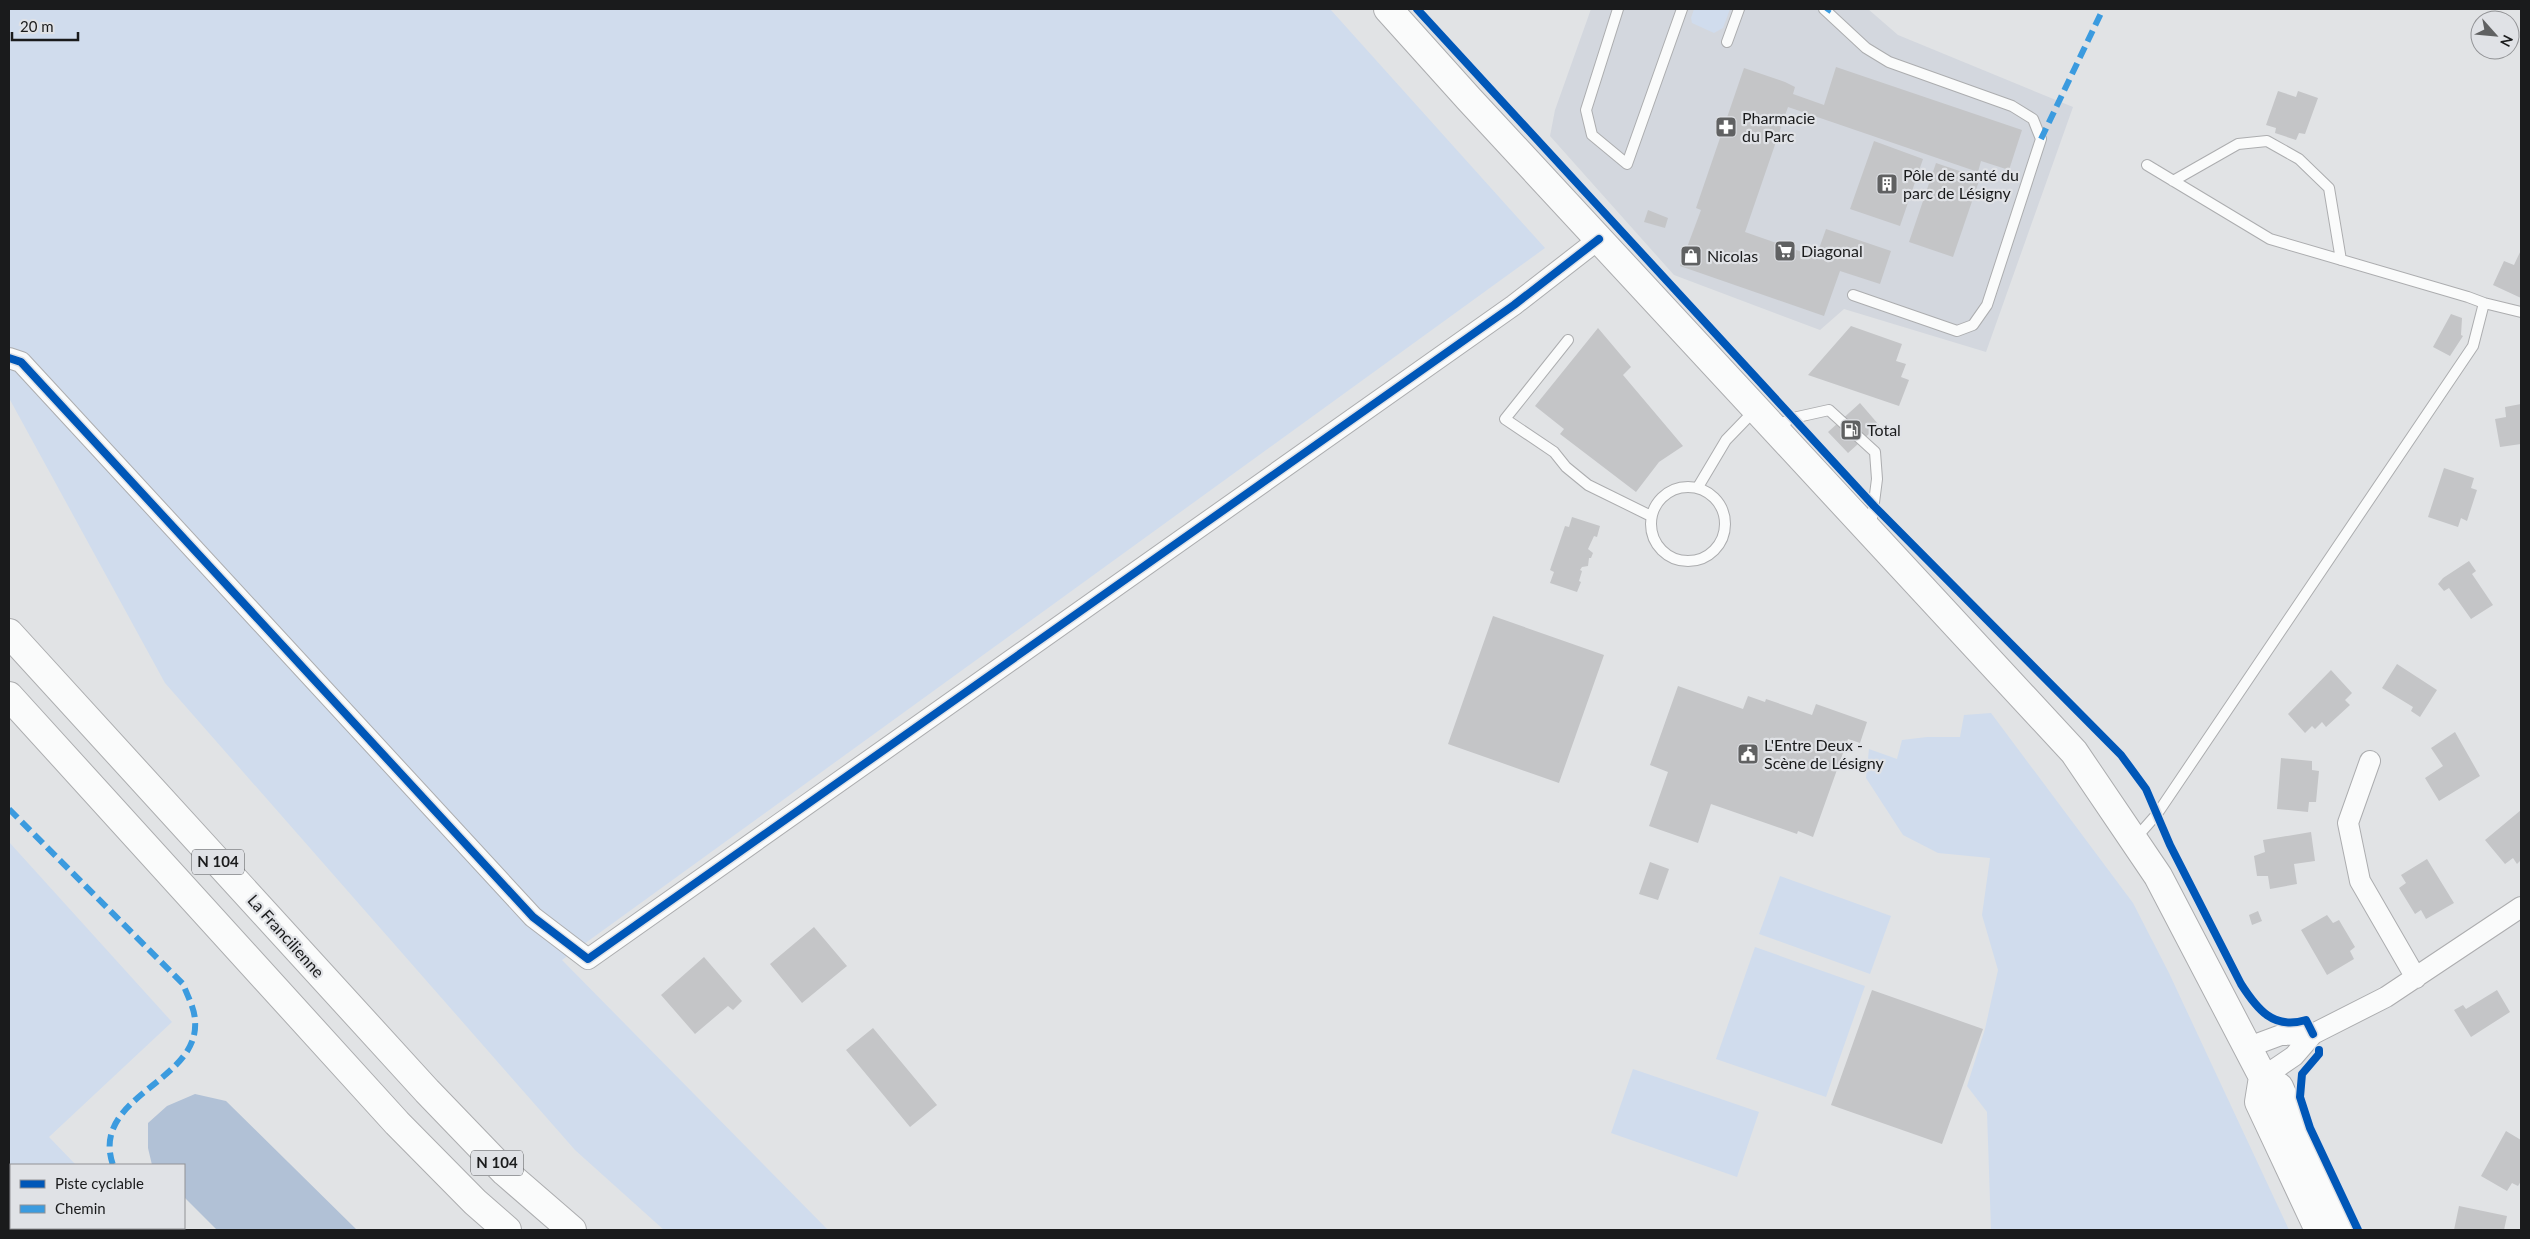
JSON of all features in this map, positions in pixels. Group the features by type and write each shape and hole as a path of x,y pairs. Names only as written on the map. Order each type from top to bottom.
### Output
{"main road":[{"path":"1388,9 2074,752 2158,876 2246,1048 2263,1077 2279,1087 2341,1230"},
{"name":"La Francilienne","path":"9,632 427,1091 505,1172 572,1230"},
{"name":"N 104","path":"9,696 397,1123 475,1202 507,1230"},
{"path":"2263,1077 2260,1102 2319,1230"}],"street":[{"path":"9,358 21,362 533,917 588,959 1514,305 1599,239"},
{"path":"2370,761 2348,823 2360,881 2416,978"},
{"path":"2263,1077 2294,1056 2313,1034 2386,997 2521,907"},
{"path":"2246,1048 2281,1035 2313,1034"}],"lane":[{"path":"1618,9 1586,110 1592,135 1628,164 1682,9"},
{"path":"1727,42 1739,9"},
{"path":"1824,9 1866,48 1889,62 2012,106 2033,119 2041,139 1987,305 1973,325 1957,331 1853,295"},
{"path":"2172,180 2238,144 2267,141 2299,159 2329,188 2340,260"},
{"path":"2147,165 2270,239 2484,303 2521,312"},
{"path":"2134,841 2158,814 2473,346 2484,303"},
{"path":"1568,340 1505,419 1554,452 1566,467 1588,485 1651,516"},
{"path":"1698,488 1726,440 1764,418 1793,418 1829,410 1875,452 1877,479 1870,532"},
{"path":"1686,486 1698,488 1709,493 1718,502 1724,513 1725,526 1722,538 1716,548 1707,556 1683,561 1671,557 1661,550 1652,534 1651,516 1656,505 1664,496 1674,489 1686,486"}],"shaded area":[{"path":"9,9 1330,9 1545,248 562,960 828,1230 664,1230 575,1150 165,683 9,398"},
{"path":"1591,9 1868,9 1898,35 2073,107 1986,352 1844,309 1820,330 1674,275 1550,136 1555,110"},
{"path":"1694,9 1730,9 1723,28 1714,33 1692,23 1691,18"},
{"path":"1991,713 2133,903 2169,973 2289,1230 1991,1230 1987,1112 1967,1086 1985,1029 1998,970 1982,915 1990,858 1938,853 1903,835 1866,778 1869,749 1897,759 1902,740 1927,737 1960,737 1964,715"},
{"path":"9,842 172,1022 49,1137 75,1164 10,1164 10,1229 139,1230 9,1230"},
{"path":"1780,876 1891,916 1870,974 1759,934"},
{"path":"1755,947 1865,986 1826,1097 1716,1059"},
{"path":"1633,1069 1759,1112 1737,1177 1611,1133"},
{"path":"195,1094 226,1101 357,1230 217,1230 185,1198 185,1164 152,1164 148,1148 148,1123 167,1106"}],"building":[{"path":"1836,67 2022,130 2009,170 1981,161 1978,172 1788,107 1745,232 1816,257 1826,229 1891,251 1880,284 1840,271 1824,316 1680,266 1701,210 1696,208 1744,68 1785,82 1795,87 1793,94 1824,105"},
{"path":"2278,91 2296,97 2298,91 2318,98 2305,134 2299,133 2296,140 2275,133 2276,128 2266,125"},
{"name":"Pôle de santé du parc de Lésigny","path":"1874,141 1923,159 1900,226 1850,209"},
{"path":"1936,163 1980,178 1953,257 1909,242"},
{"path":"1648,210 1668,218 1665,228 1644,222"},
{"path":"2521,250 2521,298 2493,285 2504,261 2514,265"},
{"path":"2451,314 2462,318 2461,335 2463,336 2450,356 2433,347"},
{"path":"1851,326 1902,344 1896,361 1906,364 1901,377 1909,380 1899,406 1808,375"},
{"path":"1598,328 1631,367 1623,375 1683,446 1659,462 1636,492 1560,434 1564,429 1535,406"},
{"path":"1860,403 1879,425 1848,453 1828,432"},
{"path":"2521,404 2521,444 2500,447 2495,419 2506,417 2505,407"},
{"path":"2444,468 2474,478 2471,488 2477,490 2467,521 2461,518 2458,527 2428,517"},
{"path":"1572,517 1600,526 1597,537 1594,536 1588,549 1593,553 1591,558 1589,558 1588,566 1582,567 1580,570 1582,571 1579,581 1581,582 1577,592 1550,583 1554,572 1550,570 1565,526 1569,527"},
{"path":"2469,561 2476,571 2472,574 2493,605 2471,619 2449,588 2444,591 2438,584 2443,578"},
{"path":"1493,616 1604,655 1559,783 1448,744"},
{"path":"2397,664 2437,690 2420,717 2411,711 2413,707 2382,688"},
{"path":"2331,670 2352,693 2345,700 2350,705 2326,727 2322,722 2315,729 2312,726 2305,733 2288,714"},
{"name":"L'Entre Deux - Scène de Lésigny","path":"1678,686 1743,709 1748,696 1765,702 1766,699 1812,715 1816,704 1867,722 1860,743 1848,739 1813,837 1798,831 1797,834 1711,804 1698,843 1649,826 1668,772 1650,765"},
{"path":"2455,732 2480,776 2439,801 2425,778 2443,766 2431,748"},
{"path":"2281,758 2312,761 2312,770 2319,771 2316,802 2309,802 2308,812 2277,809"},
{"path":"2521,810 2521,860 2517,864 2513,858 2505,864 2485,840"},
{"path":"2311,832 2315,861 2294,864 2297,884 2270,889 2268,876 2257,876 2254,856 2265,852 2263,840"},
{"path":"2427,859 2454,903 2426,919 2421,910 2415,914 2399,888 2406,883 2401,875"},
{"path":"1650,862 1669,869 1658,900 1639,894"},
{"path":"2258,911 2262,921 2252,925 2249,915"},
{"path":"2327,915 2333,923 2339,920 2355,947 2350,951 2354,959 2327,975 2301,930"},
{"path":"814,927 847,966 802,1003 770,964"},
{"path":"704,957 742,1001 733,1010 728,1006 695,1034 661,995"},
{"path":"1872,990 1983,1029 1942,1144 1831,1105"},
{"path":"2497,990 2510,1012 2471,1037 2454,1010 2463,1005 2466,1009"},
{"path":"873,1028 937,1105 910,1127 846,1050"},
{"path":"2506,1131 2521,1140 2521,1181 2518,1186 2512,1183 2507,1191 2481,1176"},
{"path":"2459,1206 2507,1216 2504,1230 2454,1230"}],"marked path":[{"path":"2041,139 2103,9"},
{"path":"9,809 183,984 194,1012 195,1021 192,1042 181,1060 130,1105 116,1122 110,1142 113,1164"}],"cycle path":[{"path":"1417,9 1874,506 2121,755 2146,789 2170,845 2241,984 2253,1002 2275,1020 2284,1022 2306,1020 2313,1034"},
{"path":"9,358 21,362 533,917 588,959 1514,305 1599,239"},
{"path":"2319,1050 2319,1054 2302,1074 2300,1097 2310,1128 2358,1230"}],"place":[{"name":"Pharmacie du Parc","path":"1726,127"},
{"name":"Pôle de santé du parc de Lésigny","path":"1887,184"},
{"name":"Diagonal","path":"1785,251"},
{"name":"Nicolas","path":"1691,256"},
{"name":"Total","path":"1851,430"},
{"name":"L'Entre Deux - Scène de Lésigny","path":"1748,754"}]}
